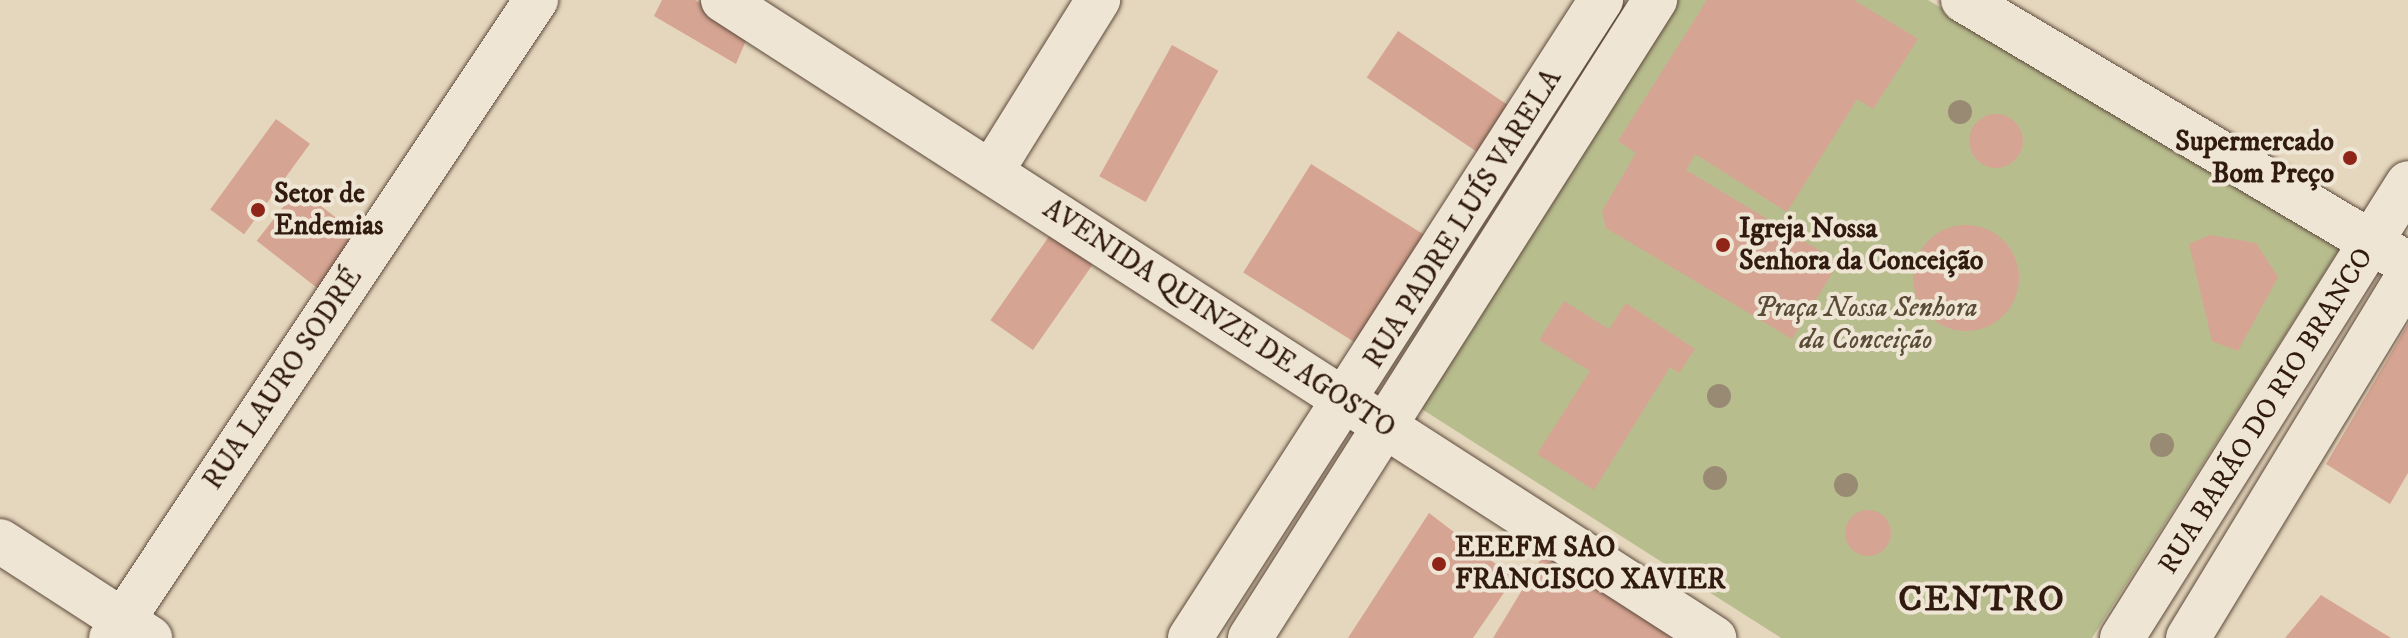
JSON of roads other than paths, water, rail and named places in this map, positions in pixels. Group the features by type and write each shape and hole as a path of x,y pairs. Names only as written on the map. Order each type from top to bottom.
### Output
{"street":[{"name":"RUA LAURO SODRÉ","path":"128,632 536,0"},
{"name":"AVENIDA QUINZE DE AGOSTO","path":"723,0 1714,638"},
{"path":"991,172 1098,0"},
{"name":"RUA PADRE LUÍS VARELA","path":"1190,638 1348,401 1601,0"},
{"name":"RUA PADRE LUÍS VARELA","path":"1250,638 1655,0"},
{"path":"1963,0 2389,256"},
{"name":"RUA BARÃO DO RIO BRANCO","path":"2122,638 2389,256 2408,183"},
{"name":"RUA BARÃO DO RIO BRANCO","path":"2188,638 2408,276"},
{"path":"0,541 128,632"}],"place":[{"name":"Supermercado Bom Preço","path":"2350,158"},
{"name":"Setor de Endemias","path":"258,210"},
{"name":"Igreja Nossa Senhora da Conceição","path":"1723,245"},
{"name":"EEEFM SAO FRANCISCO XAVIER","path":"1439,564"}],"district":[{"name":"CENTRO","path":"1982,600"}],"park label":[{"name":"Praça Nossa Senhora da Conceição","path":"1866,324"}]}
